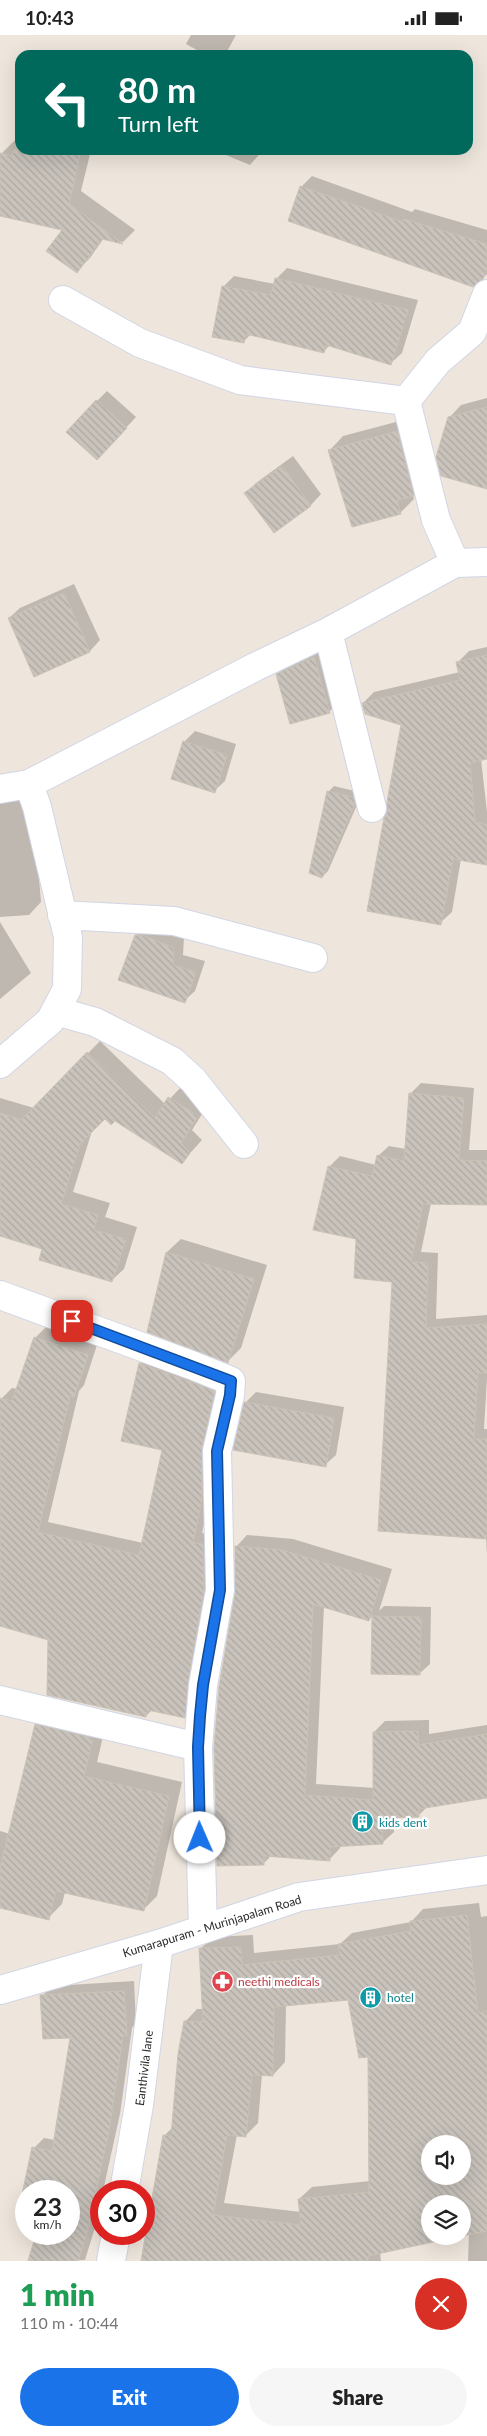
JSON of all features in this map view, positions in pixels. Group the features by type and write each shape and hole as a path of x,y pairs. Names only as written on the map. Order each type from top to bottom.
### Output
{"street":[{"path":"406,401 438,361 472,332 487,294"},
{"path":"63,300 140,343 240,380 406,401"},
{"path":"406,401 436,520 455,563"},
{"path":"0,789 29,784 255,667 328,633 455,563 487,562"},
{"path":"328,633 372,808"},
{"path":"0,1064 50,1021 67,989 68,937 37,807 29,784"},
{"path":"62,915 174,921 313,958"},
{"path":"56,1011 95,1023 172,1061 193,1080 244,1143"},
{"path":"0,1295 231,1381 230,1395 217,1451 220,1590 203,1685 198,1747 202,1929"},
{"path":"0,1699 198,1747"},
{"name":"Kumarapuram - Murinjapalam Road","path":"0,1990 160,1944 299,1897 487,1870"},
{"name":"Eanthivila lane","path":"126,2180 139,2105 160,1944"},
{"path":"111,2261 114,2245"}],"building":[{"path":"14,150 15,155 80,155 69,204 123,244 102,239 77,273 46,251 62,230 0,216 0,153 12,156"},
{"path":"300,186 403,222 404,219 487,244 487,267 483,279 473,287 288,221"},
{"path":"275,278 408,310 391,365 326,345 324,353 246,334 244,343 212,337 222,286 271,295"},
{"path":"96,400 127,428 97,460 66,432"},
{"path":"487,407 487,489 441,476 436,457 448,417"},
{"path":"397,431 414,496 397,500 401,514 352,527 328,450"},
{"path":"282,466 311,506 274,533 244,493"},
{"path":"64,593 90,652 34,677 8,618"},
{"path":"487,655 487,759 470,763 475,822 487,825 487,865 453,859 441,925 367,911 384,818 387,812 387,802 401,725 365,714 362,703 460,680 456,662"},
{"path":"314,657 330,713 290,724 276,674"},
{"path":"183,741 227,755 215,793 171,779"},
{"path":"327,791 353,797 355,804 322,878 309,873"},
{"path":"135,935 142,935 174,948 173,965 196,972 185,1003 118,980"},
{"path":"87,1052 155,1118 168,1097 198,1116 181,1143 190,1153 182,1164 115,1121 111,1125 105,1119 80,1144 61,1204 98,1215 94,1230 126,1239 112,1282 39,1260 42,1249 0,1236 0,1113 21,1120"},
{"path":"409,1093 464,1098 459,1160 487,1161 487,1205 423,1204 411,1262 428,1263 426,1328 487,1324 487,1373 478,1373 474,1439 487,1439 487,1539 378,1531 392,1282 354,1278 356,1239 313,1230 328,1166 372,1176 377,1155 404,1161"},
{"path":"166,1252 254,1279 228,1363 147,1332"},
{"path":"34,1337 88,1355 74,1397 70,1396 38,1532 139,1555 162,1450 121,1441 139,1363 215,1391 202,1448 202,1499 193,1543 203,1544 204,1589 188,1682 185,1718 148,1710 146,1717 47,1695 48,1640 0,1626 0,1398 12,1401"},
{"path":"244,1402 334,1418 326,1467 233,1450"},
{"path":"235,1546 282,1550 381,1580 369,1621 313,1604 305,1795 373,1800 373,1732 418,1731 418,1745 487,1734 487,1798 419,1809 419,1817 382,1818 383,1844 330,1847 330,1861 264,1856 264,1865 217,1866 214,1747 219,1687 235,1593"},
{"path":"372,1616 421,1617 420,1675 371,1674"},
{"path":"35,1724 93,1738 84,1776 169,1796 144,1911 56,1891 49,1920 0,1908 0,1868"},
{"path":"467,1915 478,2013 487,2011 487,2231 471,2234 471,2195 421,2195 421,2245 368,2256 368,2261 141,2261 144,2245 155,2245 155,2181 163,2135 171,2136 178,2054 184,2021 203,2022 199,1948 241,1947 242,1965 340,1955 338,1944 411,1931 410,1921","holes":["348,2000 359,2058 368,2057 369,2192 298,2199 301,2225 213,2215 227,2135 246,2137 252,2075 273,2076 274,2007"]},
{"path":"124,1991 127,2035 123,2035 110,2125 98,2180 90,2180 90,2219 78,2261 28,2261 33,2245 80,2245 80,2180 25,2180 32,2147 52,2151 70,2038 43,2039 40,1995"}],"place":[{"name":"kids dent","path":"363,1822"},
{"name":"neethi medicals","path":"222,1981"},
{"name":"hotel","path":"371,1997"}],"route":[{"path":"72,1321 231,1381 230,1395 217,1451 220,1590 203,1685 200,1716 198,1747 200,1838"}]}
